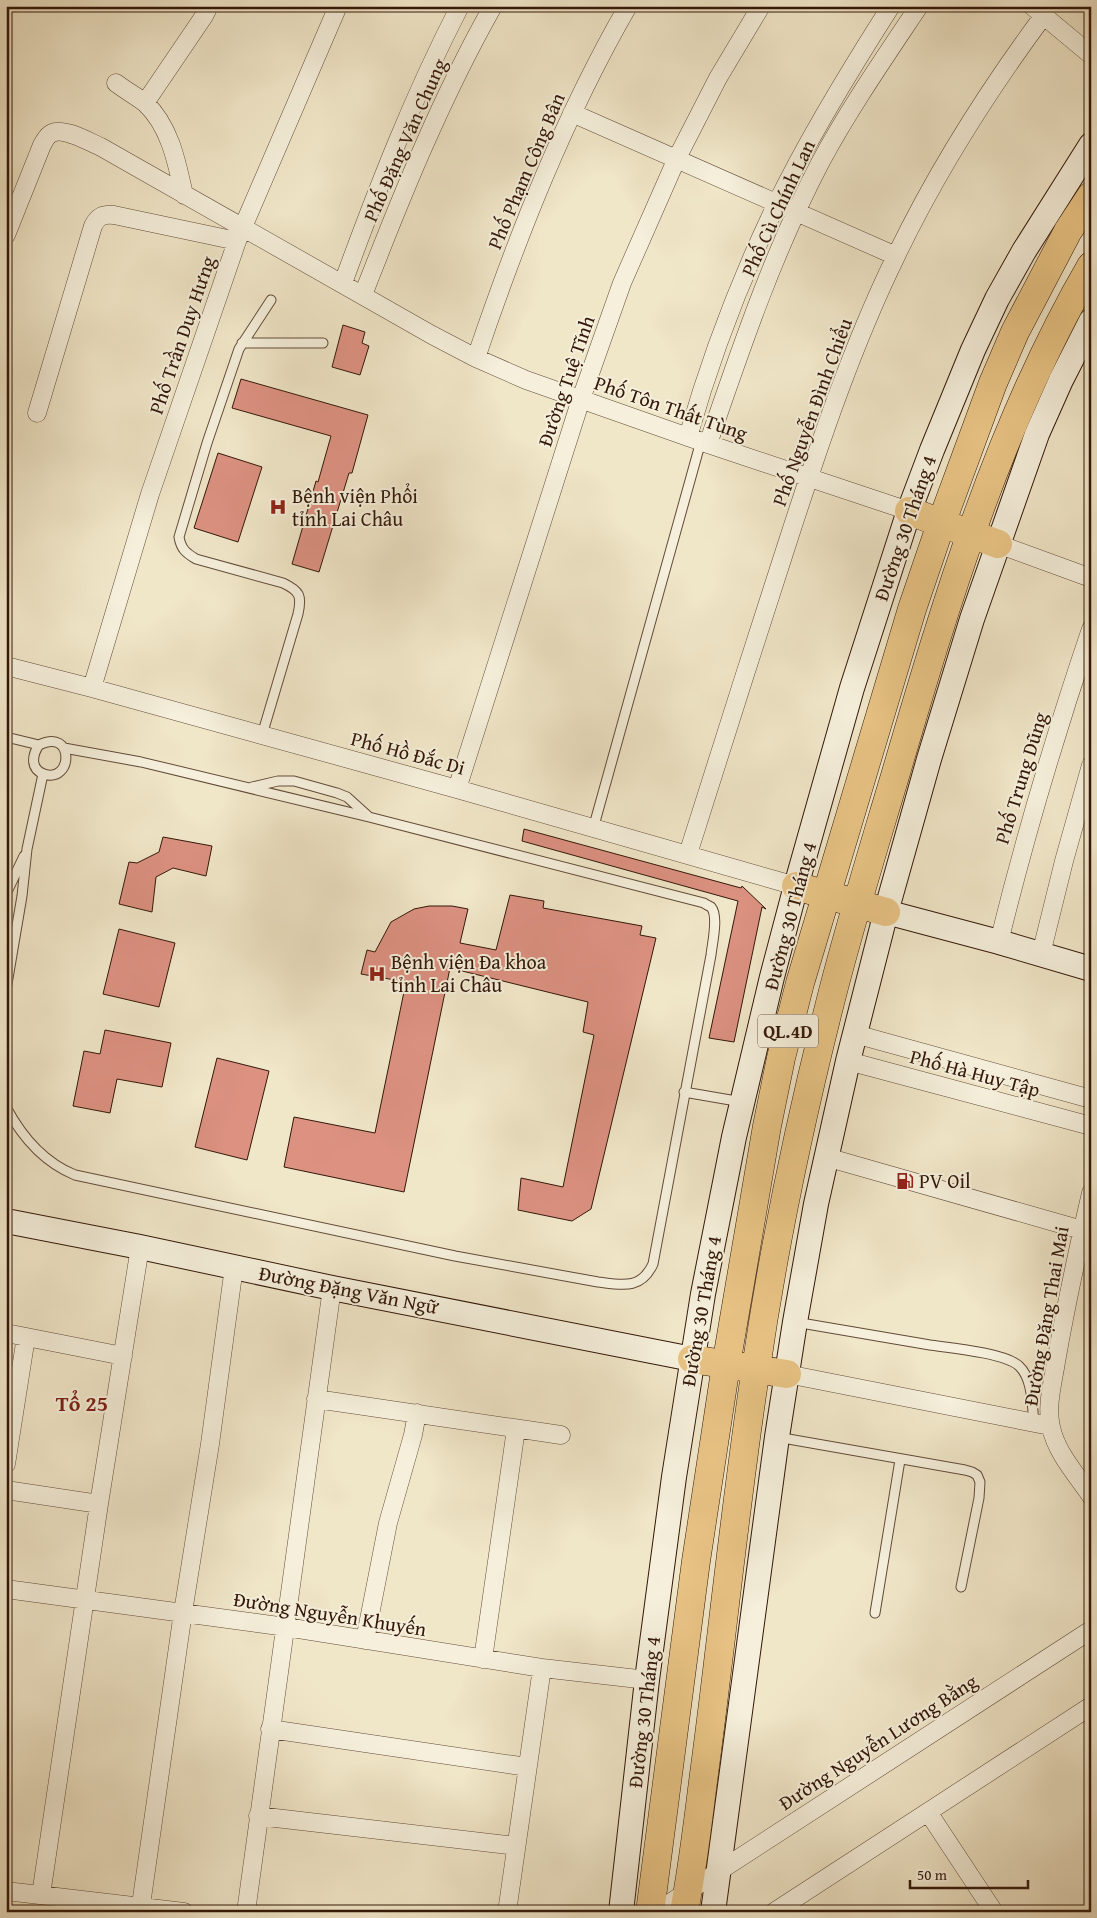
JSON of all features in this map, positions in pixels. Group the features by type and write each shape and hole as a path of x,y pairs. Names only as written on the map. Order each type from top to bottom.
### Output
{"highway":[{"name":"Đường 30 Tháng 4","path":"650,1912 696,1561 726,1365 767,1126 781,1058 800,983 912,609 993,383 1015,332 1064,239 1091,196"},
{"name":"QL.4D","path":"686,1901 756,1370 771,1270 795,1152 832,997 857,904 931,651 971,535 997,464 1035,372 1058,325 1091,266"},
{"path":"908,511 998,544"},
{"path":"796,886 886,912"},
{"path":"692,1359 787,1374"}],"street":[{"path":"145,103 209,6"},
{"name":"Phố Trần Duy Hưng","path":"92,688 150,494 240,234 338,6"},
{"name":"Phố Đặng Văn Chung","path":"343,283 388,162 412,104 460,6"},
{"name":"Phố Đặng Văn Chung","path":"363,295 435,120 470,47 493,6"},
{"name":"Phố Phạm Công Bân","path":"476,358 505,272 572,113 610,37 628,6"},
{"name":"Đường Tuệ Tĩnh","path":"457,789 581,399 622,283 677,158 718,78 761,6"},
{"name":"Phố Cù Chính Lan","path":"699,440 704,381 749,264 777,202 830,104 891,6"},
{"name":"Phố Cù Chính Lan","path":"699,440 796,211 821,162 919,6"},
{"path":"1038,11 1091,54"},
{"name":"Phố Nguyễn Đình Chiểu","path":"688,854 809,476 834,405 896,256 960,136 1002,72 1038,11"},
{"path":"116,83 145,103 166,132 173,151 184,195"},
{"path":"572,113 896,256"},
{"name":"Phố Tôn Thất Tùng","path":"6,235 42,145 48,136 54,132 70,134 101,147 184,195 240,234 343,283 432,335 476,358 526,380 908,511"},
{"name":"Đường 30 Tháng 4","path":"621,1912 648,1680 692,1359 716,1223 742,1102 796,886 852,688 908,511 958,386 997,300 1024,251 1091,146"},
{"path":"37,413 96,219 101,216 114,215 240,234"},
{"path":"714,1912 777,1437 804,1264 854,1034 886,912 947,697 1037,434 1061,380 1091,321"},
{"path":"998,544 1091,578"},
{"name":"Phố Trung Dũng","path":"999,942 1018,861 1091,629"},
{"name":"Phố Hồ Đắc Di","path":"6,666 457,789 796,886"},
{"path":"1041,954 1064,861 1091,766"},
{"path":"886,912 1091,969"},
{"name":"Phố Hà Huy Tập","path":"854,1034 1091,1099"},
{"name":"Phố Hà Huy Tập","path":"848,1061 1091,1126"},
{"path":"826,1157 1082,1230"},
{"name":"Đường Đặng Thai Mai","path":"1089,1488 1064,1457 1042,1425 1050,1410 1053,1382 1082,1230 1091,1193"},
{"name":"Đường Đặng Văn Ngữ","path":"6,1221 692,1359"},
{"path":"41,1895 84,1599 140,1247"},
{"path":"140,1909 182,1612 210,1444 234,1267"},
{"path":"246,1912 332,1288"},
{"path":"6,1333 123,1356"},
{"path":"6,1464 26,1337"},
{"path":"787,1374 1042,1425"},
{"path":"316,1399 561,1435"},
{"path":"365,1640 388,1523 413,1435 417,1413"},
{"path":"483,1659 516,1428"},
{"path":"6,1490 99,1504"},
{"name":"Đường Nguyễn Khuyến","path":"6,1589 286,1627 542,1668 648,1680"},
{"name":"Đường Nguyễn Lương Bằng","path":"656,1912 686,1901 720,1870 1091,1630"},
{"path":"507,1912 542,1668"},
{"path":"774,1912 1091,1706"},
{"path":"270,1729 527,1766"},
{"path":"928,1812 994,1912"},
{"path":"258,1816 516,1846"},
{"path":"6,1891 140,1909 184,1912"}],"lane":[{"path":"262,735 298,614 300,603 298,594 293,588 282,584 196,558 185,552 180,545 179,537 238,349 271,300"},
{"path":"242,344 323,343"},
{"path":"593,829 699,440"},
{"path":"6,737 38,745"},
{"path":"6,1107 14,1121 38,1152 61,1169 75,1175 455,1256 622,1285 643,1280 653,1264 711,955 715,924 714,914 711,907 704,903 369,817 141,762 64,748 56,742 47,741 38,745 34,752 33,761 36,769 43,774 52,775 60,772 65,765 67,756 64,748"},
{"path":"6,990 28,849 43,774"},
{"path":"249,788 278,781 294,781 347,797 369,817"},
{"path":"6,893 28,849"},
{"path":"684,1092 742,1102"},
{"path":"795,1322 1011,1360 1025,1374 1042,1425"},
{"path":"777,1437 965,1470 977,1475 980,1482 979,1498 961,1587"},
{"path":"875,1612 900,1460"}],"building":[{"path":"343,325 365,332 362,343 369,346 360,375 332,367"},
{"path":"241,379 368,415 352,473 349,473 319,572 292,564 331,436 232,408"},
{"path":"218,453 262,467 238,542 194,528"},
{"path":"524,829 741,888 742,886 766,909 762,907 734,1042 709,1038 738,901 522,841"},
{"path":"163,837 212,846 206,876 173,868 156,877 152,912 119,904 129,862 137,863 159,852"},
{"path":"510,895 544,901 543,908 642,926 640,935 656,938 591,1209 572,1221 518,1210 521,1178 563,1187 594,1035 583,1032 588,1002 450,968 404,1192 284,1167 294,1117 375,1133 406,982 361,974 367,950 375,952 391,922 414,909 429,906 452,906 468,909 460,943 496,950"},
{"path":"119,929 175,943 159,1007 103,994"},
{"path":"105,1030 171,1043 162,1087 117,1079 110,1113 73,1106 84,1051 100,1054"},
{"path":"217,1058 269,1071 247,1160 195,1147"}],"place":[{"name":"Bệnh viện Phổi tỉnh Lai Châu","path":"278,507"},
{"name":"Bệnh viện Đa khoa tỉnh Lai Châu","path":"377,974"},
{"name":"PV Oil","path":"905,1181"}],"district":[{"name":"Tổ 25","path":"82,1403"}]}
